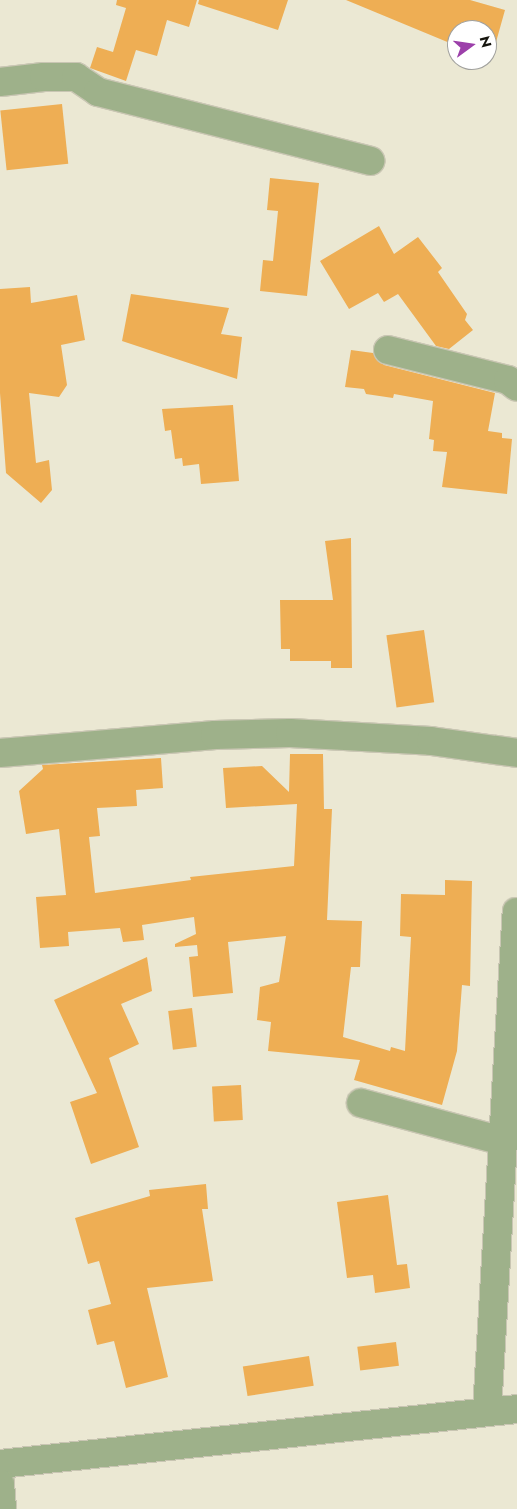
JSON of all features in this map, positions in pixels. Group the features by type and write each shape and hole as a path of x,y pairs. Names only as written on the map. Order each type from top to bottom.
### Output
{"street":[{"path":"0,82 44,77 76,77 98,92 370,161"},
{"path":"388,350 508,380 517,387"},
{"path":"0,753 215,735 290,733 431,741 517,753"},
{"path":"487,1411 517,912"},
{"path":"361,1102 503,1141"},
{"path":"0,1464 517,1408"},
{"path":"0,1484 2,1509"}],"building":[{"path":"117,0 197,0 189,27 167,20 157,56 136,50 126,81 90,68 97,47 113,52 126,8 116,5"},
{"path":"199,0 288,0 278,30 198,4"},
{"path":"346,0 470,0 505,10 497,39 497,20 447,20 447,42"},
{"path":"62,104 68,164 7,170 0,110"},
{"path":"270,178 319,183 307,296 260,291 263,260 273,261 278,211 267,210"},
{"path":"379,226 394,254 418,237 442,268 438,272 467,314 465,320 473,330 449,349 436,346 398,294 384,302 378,293 349,309 320,261"},
{"path":"30,287 31,303 77,295 85,340 61,345 67,385 59,397 29,393 36,463 49,460 52,490 41,503 6,473 0,393 0,289"},
{"path":"131,294 229,308 221,334 242,337 237,379 122,341"},
{"path":"351,350 373,353 384,365 495,393 488,431 502,433 502,438 512,439 507,494 442,487 447,452 433,451 434,440 429,439 433,401 394,394 393,398 366,394 364,389 345,387"},
{"path":"233,405 239,481 201,484 199,464 183,466 182,458 175,459 171,430 165,431 162,409"},
{"path":"351,538 352,668 331,668 331,661 290,661 290,649 281,649 280,600 333,600 325,541"},
{"path":"424,630 434,702 397,708 386,635"},
{"path":"290,754 323,754 324,809 332,809 327,920 362,921 360,967 351,967 343,1037 390,1051 391,1047 405,1051 411,937 400,936 401,894 445,895 445,880 472,881 470,986 462,985 457,1051 442,1105 354,1080 360,1060 268,1051 271,1022 257,1020 260,987 279,982 286,936 228,942 233,993 193,997 189,957 198,956 197,945 175,947 175,944 196,934 194,917 142,925 144,940 123,942 120,928 68,932 69,946 40,948 36,897 66,895 59,829 26,834 19,791 43,769 42,765 161,758 163,788 136,790 137,806 97,808 100,836 89,837 95,893 191,880 190,877 294,866 297,804 226,808 223,768 262,766 289,792"},
{"path":"147,957 152,991 121,1004 139,1044 109,1058 139,1147 91,1164 70,1102 97,1093 54,1000"},
{"path":"192,1008 197,1047 173,1050 168,1011"},
{"path":"241,1085 243,1120 214,1121 212,1087"},
{"path":"206,1184 208,1209 202,1209 213,1281 147,1288 168,1377 126,1388 114,1341 97,1345 88,1310 111,1304 99,1261 88,1264 75,1218 150,1196 149,1190"},
{"path":"388,1195 397,1265 407,1264 410,1288 375,1293 373,1275 347,1278 337,1202"},
{"path":"396,1342 399,1366 360,1371 357,1347"},
{"path":"309,1356 314,1386 248,1396 243,1366"}]}
